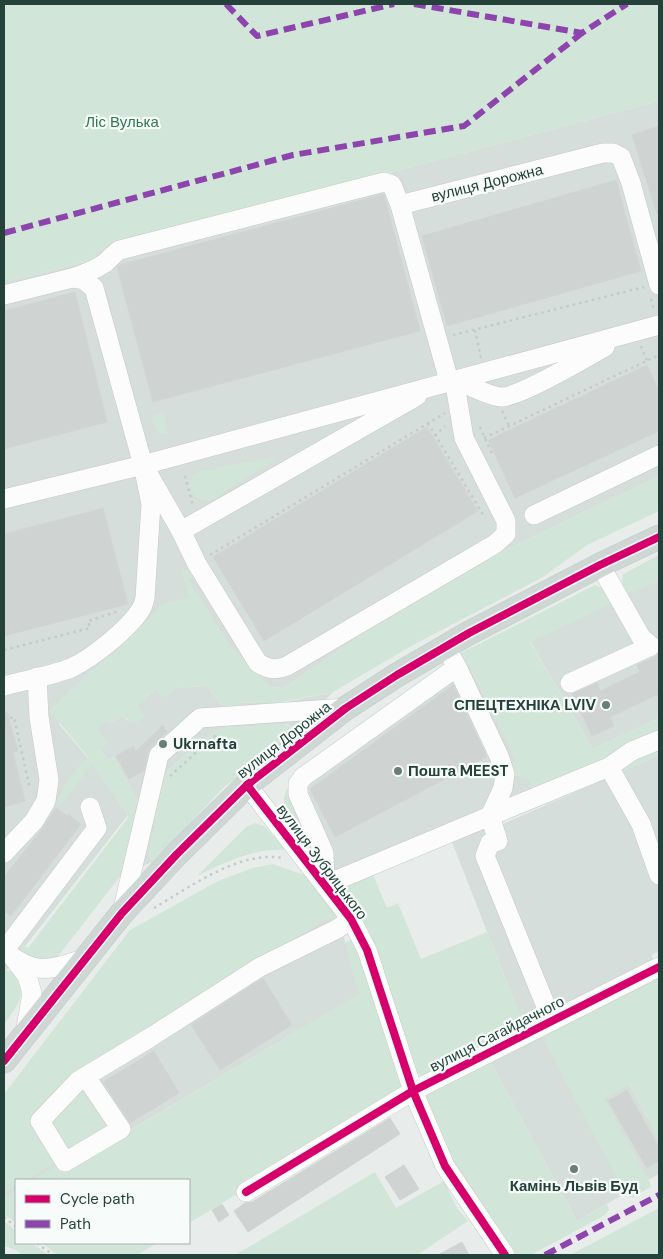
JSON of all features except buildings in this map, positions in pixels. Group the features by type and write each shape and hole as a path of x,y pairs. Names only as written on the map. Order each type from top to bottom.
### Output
{"main road":[{"name":"вулиця Дорожна","path":"4,1061 122,913 177,854 247,785 346,708 445,646 600,565 659,537"}],"street":[{"name":"вулиця Дорожна","path":"400,205 603,153 613,153 621,157 631,183 654,286"},
{"path":"4,294 72,278 91,271 120,250 384,182 392,186 400,205 464,438 506,520 506,534 496,544 288,666 278,670 270,670 258,664 202,561 181,532 143,464"},
{"path":"4,686 70,668 81,662 116,636 142,609 145,598 151,504 143,464 94,288 84,280 72,278"},
{"path":"181,532 447,381 502,397 510,395 659,325"},
{"path":"4,499 143,464 447,381 635,337"},
{"path":"534,514 659,455"},
{"path":"570,683 655,647 642,637 600,565"},
{"path":"445,646 457,667 499,756 505,774 503,788 490,816 498,841 490,844 485,856 552,1021"},
{"path":"457,667 303,777 298,784 298,794 324,853 325,885 609,767 632,751 659,740"},
{"path":"4,853 34,821 46,801 49,780 39,717 37,677"},
{"path":"122,913 159,755 200,718 346,708"},
{"path":"609,767 640,824 659,875"},
{"name":"вулиця Зубрицького","path":"247,785 351,919 367,950 412,1091 445,1166 505,1255"},
{"path":"84,959 48,969 33,968 7,954 97,828 90,807"},
{"path":"86,1077 122,1129 65,1162 40,1121 78,1082 260,967 337,929 351,919"},
{"name":"вулиця Дорожна","path":"7,954 27,976 32,993 25,1034"},
{"name":"вулиця Сагайдачного","path":"246,1192 412,1091 659,967"}],"path":[{"path":"448,337 654,286"},
{"path":"474,330 482,359"},
{"path":"635,337 647,361"},
{"path":"484,438 659,355"},
{"path":"500,407 509,426"},
{"path":"202,561 450,410"},
{"path":"428,423 489,525"},
{"path":"185,476 194,510"},
{"path":"4,650 90,628 88,621 120,611"},
{"path":"4,720 14,717 31,791"},
{"path":"170,777 222,728"},
{"path":"154,908 224,869 255,858 274,857 289,859"},
{"path":"4,1217 15,1226"},
{"path":"38,1244 53,1255"}],"shaded area":[{"path":"659,101 659,476 499,553 395,612 284,688 269,687 228,643 188,581 189,598 59,724 88,758 128,815 4,973 4,282 97,259 95,251"},
{"path":"659,580 659,718 593,749 530,641"},
{"path":"459,654 471,669 517,761 509,766 528,777 534,789 331,874 318,858 291,809 293,801 288,787 444,664 442,663"},
{"name":"Ukrnafta","path":"207,686 222,706 240,708 239,703 260,702 272,705 333,692 292,733 292,727 287,724 223,728 214,731 170,768 165,777 157,812 150,859 156,860 121,876 137,800 114,757 107,760 100,749 97,727 107,720 109,723 123,716 128,721 136,706 155,689"},
{"path":"659,755 659,951 652,955 653,960 524,1026 452,842 488,825 503,824"},
{"path":"308,892 344,938 360,994 48,1179 15,1179 15,1199 9,1202 4,1192 4,1140"},
{"path":"588,1009 659,1139 659,1174 577,1221 490,1061"}],"green space":[{"name":"Ліс Вулька","path":"4,4 659,4 659,101 95,251 97,259 4,282"},
{"path":"163,413 168,435 158,432 152,416"},
{"path":"272,457 273,461 210,501 197,497 189,486 193,476 201,471"},
{"path":"659,476 659,511 587,545 543,577 415,644 333,692 261,706 260,702 240,703 240,708 222,706 207,686 176,688 165,698 155,689 136,706 145,716 137,722 132,723 123,716 109,723 106,721 97,727 107,743 100,750 107,760 114,757 137,800 124,871 56,959 39,961 29,957 24,952 21,943 28,948 127,819 128,815 92,764 64,801 59,806 57,804 69,779 88,757 49,710 166,602 188,598 182,570 193,570 197,575 188,580 228,643 269,687 284,688 395,612 499,553"},
{"path":"659,555 659,580 627,596 622,582 623,574"},
{"path":"595,585 610,592 615,602 530,642 593,749 659,718 659,734 534,789 528,777 514,776 509,766 517,761 471,669 459,654"},
{"path":"284,724 291,727 291,735 222,789 157,859 152,860 148,854 162,787 170,768 214,731 222,728"},
{"path":"659,745 659,755 621,772 617,765"},
{"path":"288,787 293,801 291,809 318,858 287,815 284,799"},
{"path":"255,823 264,826 286,850 262,851 240,857 197,876 246,827"},
{"path":"273,864 307,876 339,920 333,923 328,918 76,1073 32,1129 58,1161 28,1179 15,1179 15,1187 5,1193 6,1196 15,1191 15,1222 4,1214 4,1094 130,930 218,881 253,868"},
{"path":"372,872 387,908 398,903 421,959 487,932 524,1026 422,1077 416,1072 371,943 347,892 351,882"},
{"path":"353,938 403,1084 403,1092 399,1096 190,1222 190,1179 35,1179 59,1164 64,1170 359,994 345,943"},
{"path":"5,970 15,975 21,992 18,1003 4,1024"},
{"path":"659,974 659,1139 629,1084 604,1099 649,1180 651,1187 633,1197 629,1197 625,1193 541,1035"},
{"path":"490,1061 577,1221 607,1204 609,1210 605,1215 531,1255 513,1255 459,1173 423,1096"},
{"path":"79,1091 83,1092 111,1128 70,1150 67,1149 52,1122"},
{"path":"375,1172 396,1208 444,1181 457,1208 468,1221 417,1255 235,1255"},
{"path":"659,1208 659,1255 570,1255"},
{"path":"4,1221 15,1230 15,1244 33,1244 48,1255 22,1255 16,1250 4,1246"},
{"path":"43,1244 155,1244 137,1255 57,1255"}],"marked path":[{"path":"226,4 257,36 394,4"},
{"path":"414,4 582,33 627,4"},
{"path":"4,233 293,155 464,126 582,33"},
{"path":"545,1255 659,1195"}],"cycle path":[{"path":"4,1061 122,913 177,854 247,785 346,708 397,675 469,633 600,565 659,537"},
{"path":"247,785 351,919 367,950 413,1091 445,1166 505,1255"},
{"path":"246,1192 413,1091 659,967"}],"place":[{"name":"СПЕЦТЕХНІКА LVIV","path":"606,705"},
{"name":"Ukrnafta","path":"163,744"},
{"name":"Пошта MEEST","path":"398,771"},
{"name":"Камінь Львів Буд","path":"574,1169"}]}
